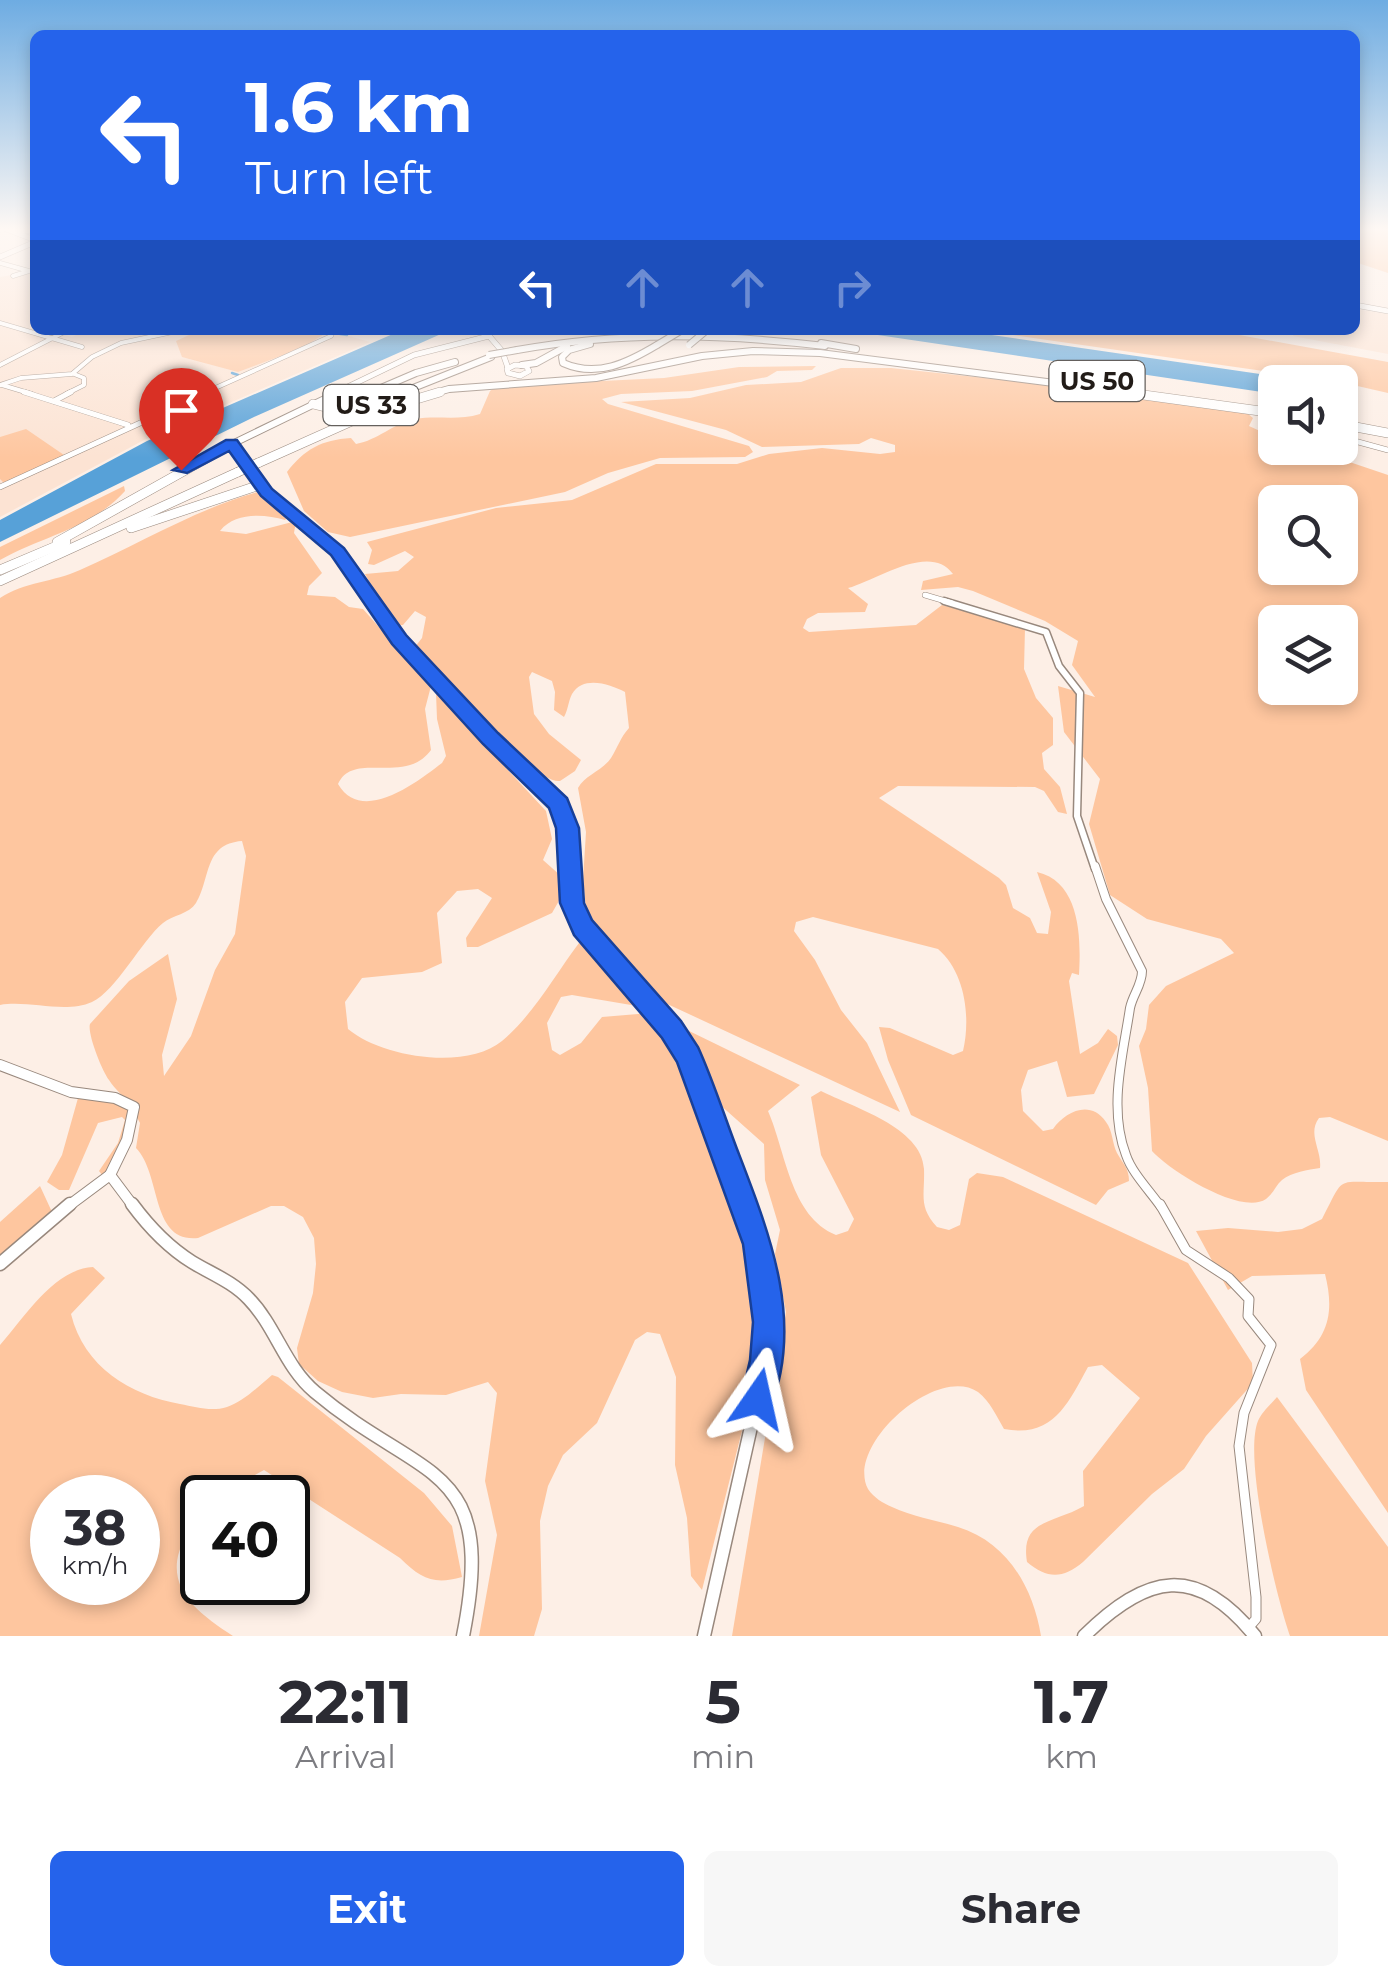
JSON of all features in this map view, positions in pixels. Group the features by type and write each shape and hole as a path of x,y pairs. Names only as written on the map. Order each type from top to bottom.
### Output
{"highway":[{"path":"523,369 572,344 612,335"},
{"name":"US 50","path":"568,345 612,335"},
{"path":"568,345 563,364 589,370 621,365 674,335"},
{"name":"US 33","path":"256,460 424,395 486,384 627,372 689,345 701,335"},
{"name":"US 50","path":"723,335 856,350 1258,408"},
{"path":"780,335 856,350"},
{"path":"523,369 568,345 642,338 726,339 1041,379"},
{"name":"US 33","path":"0,580 421,382 490,356 568,345"},
{"name":"US 50","path":"627,372 702,356 785,351 1258,408"},
{"path":"313,404 331,409 424,370 490,356"},
{"path":"523,369 605,376"},
{"path":"1358,424 1388,430"},
{"path":"26,559 111,516 193,462 232,444"},
{"name":"US 33","path":"0,570 236,470"},
{"path":"52,557 260,485"}],"street":[{"path":"1360,306 1388,312"},
{"path":"0,323 30,331"},
{"path":"46,335 82,347"},
{"path":"0,365 58,335"},
{"path":"72,374 92,357 121,343 159,335"},
{"path":"0,487 129,426 307,350 331,335"},
{"path":"480,335 414,355 232,444 260,485 338,551 399,640 491,739 559,804 568,828 568,883 583,927 672,1030 705,1094 758,1244 769,1322 766,1360 704,1636"},
{"path":"489,335 523,369"},
{"path":"502,352 508,374 523,369"},
{"path":"1,385 41,375 72,374 84,378 84,385 53,402"},
{"path":"1,385 129,426"},
{"path":"1358,442 1388,450"},
{"path":"925,596 1046,632 1059,666 1080,693 1077,816 1106,898 1142,971 1142,981 1132,998 1118,1084 1118,1112 1126,1157 1186,1250 1229,1278 1248,1299 1248,1316 1271,1346 1254,1397 1244,1413 1239,1446 1256,1598 1252,1632 1223,1603 1197,1588 1175,1582 1150,1585 1129,1595 1084,1636"},
{"path":"0,1066 71,1092 116,1098 134,1107 128,1140 110,1176 95,1183 0,1264"},
{"path":"110,1176 164,1241 238,1289 257,1309 291,1368 312,1390 426,1468 451,1492 464,1510 473,1545 472,1590 463,1636"}],"shaded area":[{"path":"0,305 30,305 30,335 346,335 370,342 144,440 0,517"},
{"path":"1360,310 1388,314 1388,354 1293,336 1360,335"},
{"path":"189,335 323,335 302,348 238,372 182,357 176,341"},
{"path":"1013,335 1240,335 1388,362 1388,393 1358,386 1358,365 1258,365 1258,370"},
{"path":"816,366 812,370 777,371 767,377 692,391 621,394 602,399 749,446 753,452 745,457 660,458 608,473 565,492 350,537 328,532 304,511 287,472 307,452 331,441 351,438 356,444 415,419 480,414 490,391 497,386 664,378 739,367"},
{"path":"841,368 891,368 1060,386 1247,413 1253,418 1249,426 1258,430 1258,465 1358,465 1388,475 1388,1141 1330,1117 1319,1118 1314,1130 1320,1168 1286,1177 1271,1195 1255,1203 1206,1188 1152,1151 1148,1088 1139,1046 1149,1005 1166,986 1234,953 1221,939 1147,919 1110,895 1089,824 1100,779 1064,732 1058,686 1095,697 1072,665 1078,641 1045,621 973,591 958,587 921,590 923,581 953,574 943,565 917,562 848,588 868,604 865,612 818,613 807,619 803,628 809,632 916,625 942,605 1025,628 1024,669 1036,698 1053,718 1053,745 1042,753 1044,769 1060,787 1067,814 1058,812 1044,791 1035,787 898,786 879,798 999,878 1006,885 1013,908 1030,918 1037,933 1048,934 1051,912 1037,872 1062,887 1078,930 1079,975 1072,973 1069,981 1080,1054 1098,1043 1108,1029 1117,1036 1118,1045 1094,1094 1067,1097 1057,1061 1028,1070 1021,1090 1023,1111 1043,1131 1053,1129 1078,1110 1100,1115 1110,1129 1129,1181 1108,1190 1096,1205 911,1115 879,1027 953,1055 963,1051 964,996 954,970 938,949 813,917 796,922 794,931 815,960 841,1010 867,1043 900,1112 663,1002 587,918 583,880 586,832 578,788 607,762 629,728 625,692 605,684 583,685 572,694 564,717 554,710 552,681 532,672 529,677 534,714 549,734 581,760 575,771 560,781 547,777 485,725 414,648 422,638 426,617 415,611 403,625 394,626 365,574 398,571 414,557 405,551 368,564 372,550 367,542 496,508 572,500 656,464 737,464 769,454 822,448 895,452 895,445 871,438 859,444 762,447 726,430 621,402 690,398 746,385 801,382"},
{"path":"26,429 64,455 4,483 0,479 0,437"},
{"path":"124,486 125,491 98,514 0,560 0,547"},
{"path":"258,492 289,516 285,520 242,518 220,531 246,534 296,521 294,533 322,573 309,586 307,595 335,597 349,607 363,609 431,686 425,709 431,750 408,766 355,769 338,784 348,796 361,801 375,800 404,789 442,763 446,756 437,719 436,693 546,811 552,839 543,860 561,876 560,899 552,913 478,947 467,947 466,938 492,898 478,889 457,891 437,913 442,963 422,972 362,978 345,1002 348,1029 381,1047 424,1057 467,1056 486,1050 502,1041 524,1019 579,943 637,1006 572,995 561,997 547,1023 552,1050 560,1055 581,1043 602,1017 650,1013 684,1054 760,1280 756,1375 702,1590 691,1576 687,1518 675,1465 676,1377 660,1334 647,1332 635,1340 597,1423 563,1455 548,1486 540,1521 542,1609 534,1636 479,1636 497,1535 485,1481 497,1393 488,1382 446,1395 373,1398 342,1392 318,1381 299,1364 297,1348 313,1293 316,1264 314,1238 303,1217 284,1206 271,1206 198,1238 183,1237 164,1219 150,1174 136,1148 140,1123 133,1110 122,1147 103,1176 99,1171 118,1143 125,1120 122,1117 98,1123 69,1190 59,1190 47,1182 62,1155 78,1098 118,1101 130,1107 103,1069 90,1024 129,981 168,954 177,999 162,1055 164,1076 191,1036 215,970 235,934 246,856 242,841 220,849 193,907 163,923 110,987 92,1002 70,1007 0,1005 0,598 80,570 190,517"},
{"path":"683,1028 800,1085 768,1111 799,1198 821,1226 836,1235 848,1231 854,1219 821,1155 811,1097 821,1091 883,1120 911,1141 924,1169 925,1206 937,1227 949,1230 960,1225 969,1179 977,1173 1003,1177 1188,1263 1252,1363 1253,1383 1206,1436 1184,1469 1152,1494 1083,1562 1062,1574 1041,1572 1027,1562 1029,1538 1041,1525 1084,1506 1083,1471 1140,1398 1102,1365 1088,1367 1065,1406 1047,1423 1035,1428 1004,1429 978,1392 960,1386 940,1389 919,1399 882,1432 864,1471 870,1492 900,1510 958,1527 991,1543 1024,1584 1041,1636 732,1636 786,1312 775,1254 780,1230 765,1180 764,1144 718,1103"},
{"path":"1388,1182 1388,1513 1306,1390 1300,1359 1318,1341 1327,1321 1325,1274 1252,1276 1228,1290 1196,1231 1302,1229 1322,1219 1344,1184"},
{"path":"40,1186 52,1212 0,1256 0,1222"},
{"path":"93,1267 105,1278 71,1314 86,1349 112,1376 161,1400 209,1409 233,1405 272,1375 278,1377 424,1493 452,1526 462,1577 436,1580 415,1571 310,1500 310,1475 272,1475 264,1470 255,1475 180,1475 180,1605 193,1605 233,1636 0,1636 0,1345 41,1296 66,1276"},
{"path":"1277,1397 1388,1547 1388,1636 1290,1636 1270,1560 1255,1465 1258,1421"}],"water":[{"path":"391,335 439,335 254,417 0,542 0,520 147,441"},
{"path":"878,335 992,335 1258,374 1258,391"}],"waterway":[{"path":"232,373 238,375"}],"route":[{"path":"181,470 232,444 266,492 338,551 399,640 566,814 572,903 583,927 672,1030 688,1056 758,1244 769,1322 758,1399"}]}
